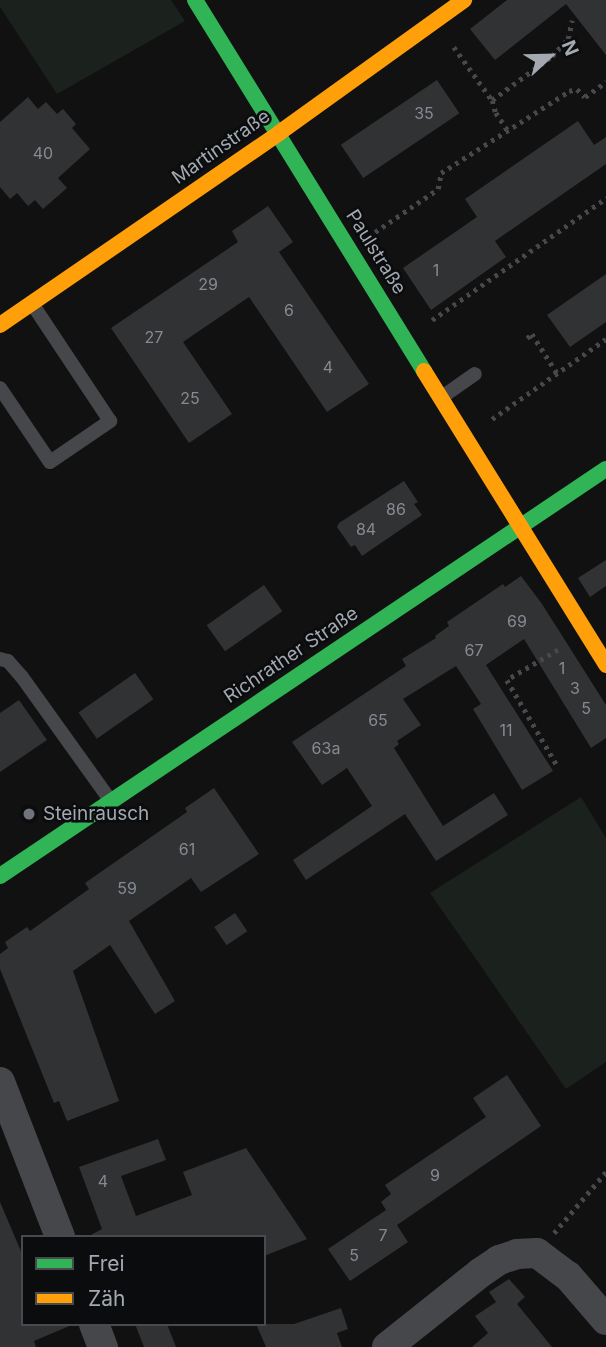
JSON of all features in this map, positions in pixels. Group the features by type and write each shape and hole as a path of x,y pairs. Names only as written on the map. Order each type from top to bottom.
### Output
{"street":[{"name":"Paulstraße","path":"195,0 606,665"},
{"name":"Martinstraße","path":"0,325 279,133 464,0"},
{"name":"Richrather Straße","path":"0,876 606,469"},
{"path":"0,1082 59,1235"},
{"path":"387,1347 499,1260 517,1254 537,1253 568,1276 606,1320"},
{"path":"95,1326 103,1347"}],"lane":[{"path":"0,388 50,462 110,421 32,303"},
{"path":"441,398 475,374"},
{"path":"0,659 8,661 22,677 111,802"}],"path":[{"path":"436,20 492,100 495,112 507,130"},
{"path":"492,100 552,56 568,39 572,20"},
{"path":"350,249 438,190 441,173 569,91 577,89 585,97 606,82"},
{"path":"405,339 606,198"},
{"path":"527,338 532,334 557,373"},
{"path":"466,437 606,340"},
{"path":"558,767 507,680 586,633"},
{"path":"537,1253 606,1172"}],"shaded area":[{"path":"0,0 171,0 185,21 57,94 0,7"},
{"path":"581,797 606,838 606,1062 566,1089 430,893"}],"building":[{"path":"507,0 606,0 606,55 566,4 495,60 470,29"},
{"path":"437,80 459,113 363,178 341,145"},
{"path":"28,97 38,109 46,102 57,114 63,109 76,124 72,128 90,149 58,178 67,188 43,209 35,200 28,206 17,193 10,199 0,187 0,122"},
{"path":"578,121 594,145 606,137 606,164 495,241 506,257 431,310 403,268 477,217 465,199"},
{"path":"268,206 293,242 279,252 369,384 327,412 249,297 183,342 232,414 189,443 111,328 238,242 232,231"},
{"path":"606,274 606,322 570,347 547,315"},
{"path":"404,481 418,502 414,504 422,515 362,556 355,545 351,547 337,527 339,523"},
{"path":"606,560 606,586 590,597 578,578"},
{"path":"521,576 542,604 606,705 606,738 591,748 524,639 486,665 553,771 522,790 473,709 481,704 456,666 403,699 421,725 397,741 399,744 394,748 443,826 494,793 508,815 436,861 405,814 306,880 293,860 372,806 347,768 322,785 292,742 406,666 402,659 436,638 435,636 449,626 447,622 503,584 505,587"},
{"path":"264,585 282,611 225,651 207,625"},
{"path":"135,673 153,699 97,739 78,713"},
{"path":"19,700 47,740 0,772 0,713"},
{"path":"214,788 259,854 201,892 191,878 129,921 175,1001 155,1014 110,945 73,971 119,1101 67,1121 59,1101 54,1103 0,969 0,954 8,948 5,942 27,927 30,931 89,889 85,883 187,812 185,808"},
{"path":"235,913 247,931 227,945 214,927"},
{"path":"507,1075 541,1126 397,1225 408,1242 350,1281 328,1249 386,1210 381,1202 391,1194 385,1185 486,1117 473,1098"},
{"path":"158,1139 166,1160 121,1176 136,1216 192,1195 183,1172 246,1148 307,1239 266,1255 266,1235 91,1235 102,1229 79,1167"},
{"path":"0,1202 21,1251 21,1326 69,1326 34,1341 36,1347 0,1347"},
{"path":"509,1279 525,1297 517,1304 552,1347 472,1347 488,1333 475,1316 496,1302 489,1292"},
{"path":"341,1308 348,1329 337,1333 342,1347 266,1347 257,1326 294,1324"},
{"path":"136,1326 168,1326 176,1347 144,1347"}],"traffic: fast":[{"path":"195,0 424,371"},
{"path":"0,876 606,469"}],"traffic: slow":[{"path":"0,325 279,133 464,0"},
{"path":"424,371 606,665"}],"place":[{"name":"Steinrausch","path":"29,814"}]}
